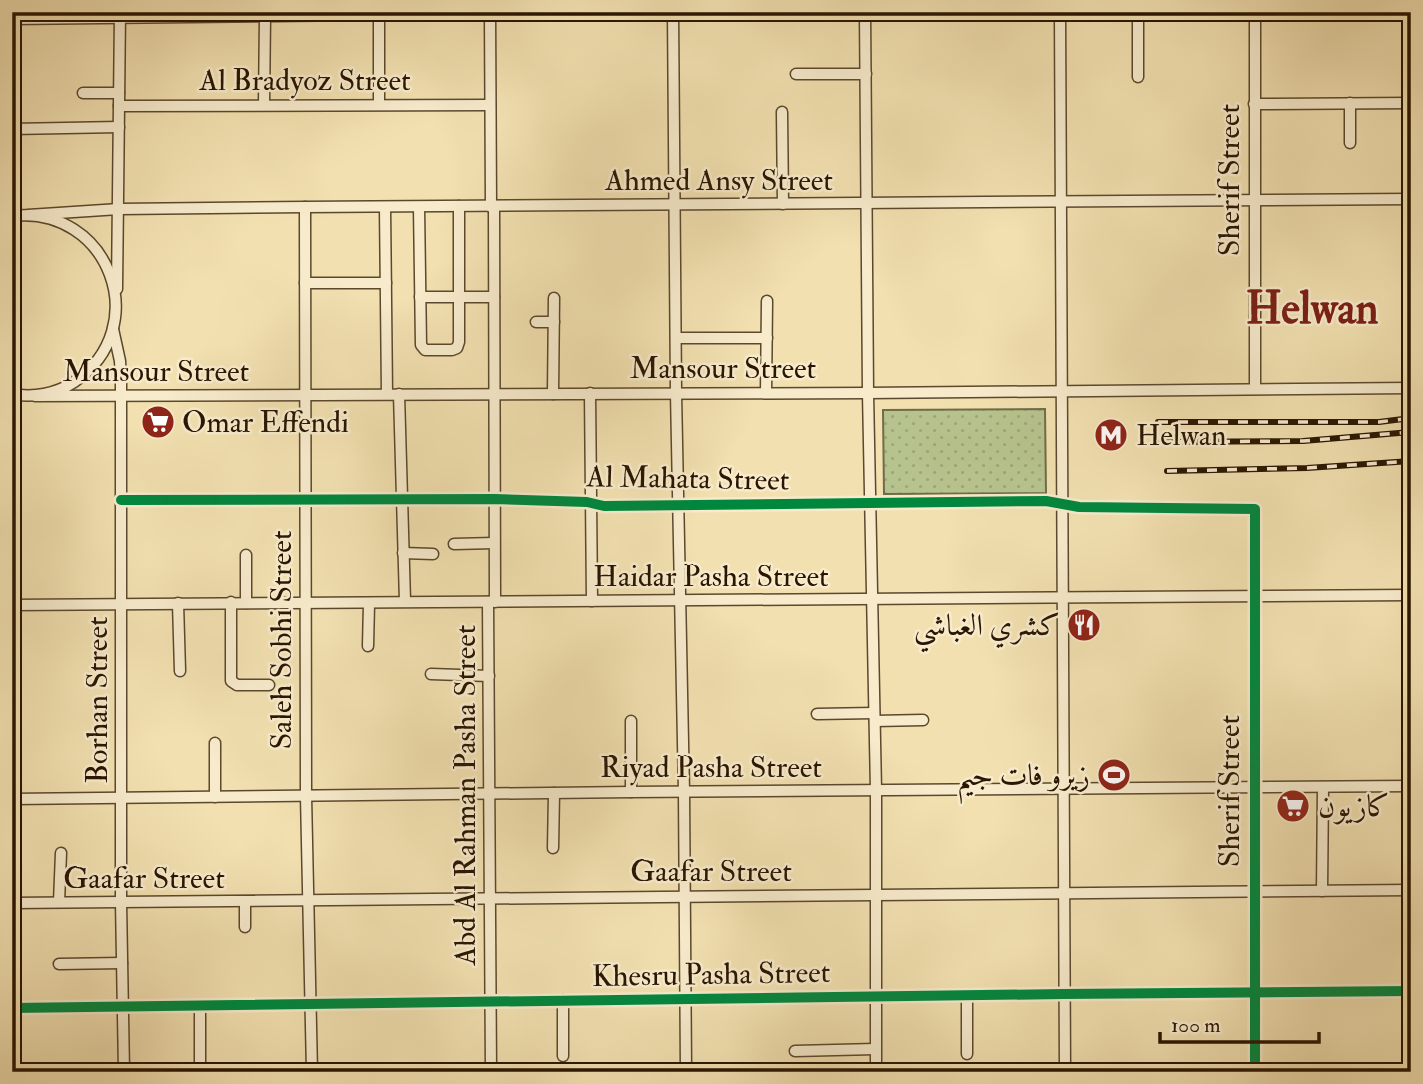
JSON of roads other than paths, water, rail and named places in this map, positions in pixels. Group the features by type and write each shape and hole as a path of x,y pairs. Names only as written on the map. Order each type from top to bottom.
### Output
{"street":[{"path":"12,19 120,15 613,12"},
{"path":"673,12 686,1072"},
{"path":"866,12 868,393 876,791 876,1072"},
{"path":"1060,12 1065,1072"},
{"path":"1138,12 1138,77"},
{"name":"Sherif Street","path":"1255,12 1255,389"},
{"name":"Abd Al Rahman Pasha Street","path":"490,13 495,394 495,499 489,676 491,1072"},
{"path":"35,396 61,388 85,374 102,354 113,329 119,269 120,15"},
{"path":"379,15 379,104"},
{"path":"264,105 265,16"},
{"path":"796,74 866,74"},
{"path":"83,93 119,93"},
{"path":"1350,103 1350,143"},
{"path":"1254,104 1411,103"},
{"name":"Al Bradyoz Street","path":"119,106 490,105"},
{"path":"782,112 783,204"},
{"path":"12,129 119,127"},
{"name":"Ahmed Ansy Street","path":"12,216 119,209 1411,199"},
{"path":"419,207 422,347 425,350 452,350 459,345 459,206"},
{"name":"Saleh Sobhi Street","path":"305,207 306,796 312,1072"},
{"path":"386,207 387,394"},
{"path":"28,215 51,218 72,227 90,241 113,280 116,302"},
{"path":"305,283 386,283"},
{"path":"420,297 494,297"},
{"path":"553,394 554,298"},
{"path":"766,393 767,301"},
{"path":"536,322 554,322"},
{"name":"Borhan Street","path":"113,329 120,361 122,395 121,902 124,1072"},
{"path":"676,338 767,338"},
{"name":"Mansour Street","path":"16,396 1411,388"},
{"path":"590,393 593,601"},
{"path":"399,394 405,601"},
{"name":"Al Mahata Street","path":"121,500 495,499 591,503 604,506 1046,501 1079,507 1255,509"},
{"name":"Sherif Street","path":"1255,509 1255,1072"},
{"path":"454,544 494,543"},
{"path":"403,553 433,554"},
{"path":"246,555 246,603"},
{"name":"Haidar Pasha Street","path":"12,605 1411,595"},
{"path":"231,602 231,681 237,685 269,685"},
{"path":"178,603 180,671"},
{"path":"368,646 369,604"},
{"path":"431,674 489,676"},
{"path":"817,714 923,720"},
{"path":"631,721 631,792"},
{"path":"215,743 215,797"},
{"name":"Riyad Pasha Street","path":"12,799 1411,786"},
{"path":"1322,891 1323,787"},
{"path":"552,848 554,793"},
{"path":"59,902 61,853"},
{"name":"Gaafar Street","path":"12,903 1411,890"},
{"path":"244,902 245,928"},
{"path":"59,964 122,963"},
{"name":"Khesru Pasha Street","path":"12,1008 874,996 1411,992"},
{"path":"967,995 967,1054"},
{"path":"563,1000 563,1056"},
{"path":"200,1005 200,1071"},
{"path":"795,1051 876,1049"}],"railway":[{"path":"1158,422 1379,422 1411,418"},
{"path":"1160,442 1303,441 1411,432"},
{"path":"1167,471 1307,468 1411,461"}],"place":[{"name":"Omar Effendi","path":"158,422"},
{"name":"Helwan","path":"1111,435"},
{"name":"كشري الغباشي","path":"1084,625"},
{"name":"زيرو فات جيم","path":"1114,775"},
{"name":"كازيون","path":"1293,806"}],"district":[{"name":"Helwan","path":"1312,308"}]}
